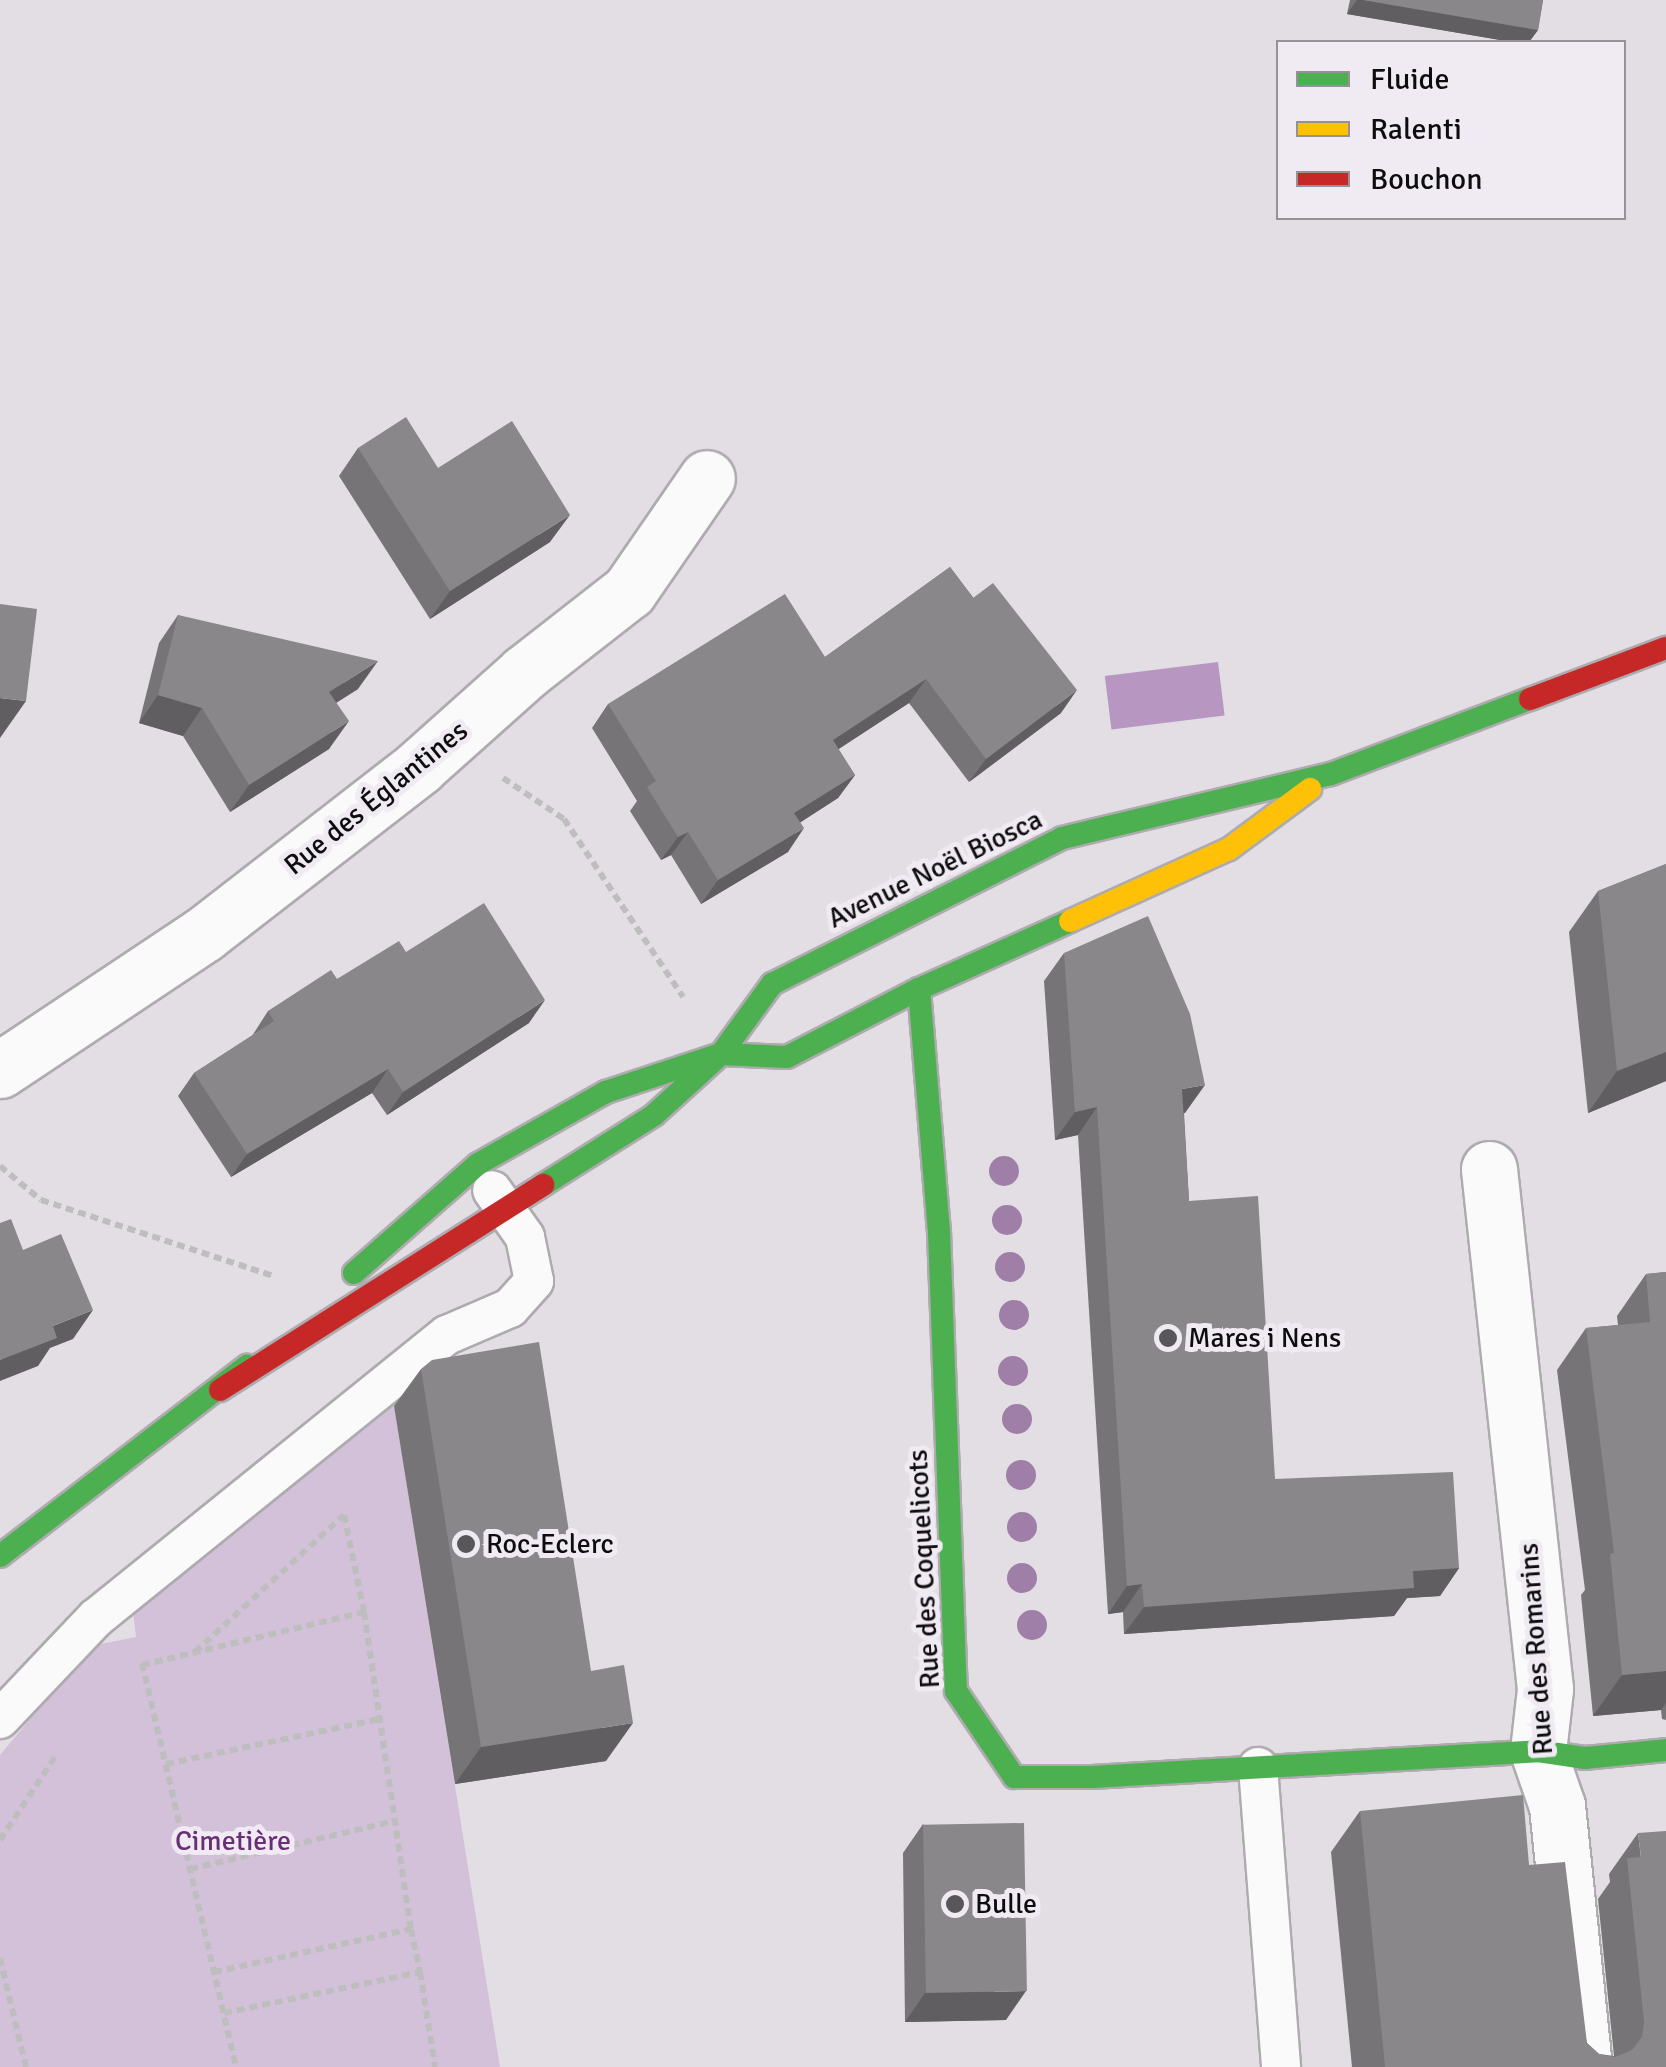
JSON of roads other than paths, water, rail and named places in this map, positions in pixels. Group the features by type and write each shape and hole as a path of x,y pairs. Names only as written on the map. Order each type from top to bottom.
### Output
{"main road":[{"name":"Avenue Noël Biosca","path":"220,1390 654,1115 721,1054 772,984 1062,838 1331,774 1666,648"},
{"name":"Avenue Noël Biosca","path":"0,1556 220,1390 478,1164 606,1092 721,1054 787,1057 919,989 1229,849 1331,774"},
{"name":"Rue des Coquelicots","path":"919,989 939,1231 956,1692 1014,1777 1538,1751 1585,1758 1666,1750"}],"street":[{"name":"Rue des Églantines","path":"0,1070 204,934 448,742 524,674 629,590 707,478"},
{"name":"Rue des Romarins","path":"1489,1170 1545,1689 1538,1751 1556,1806 1584,2067"}],"lane":[{"path":"0,1719 96,1618 447,1335 510,1308 534,1281 525,1238 478,1164"},
{"path":"1258,1767 1280,2067"}],"place":[{"name":"Mares i Nens","path":"1168,1338"},
{"name":"Roc-Eclerc","path":"466,1544"},
{"name":"Bulle","path":"955,1904"}],"park label":[{"name":"Cimetière","path":"233,1841"}]}
